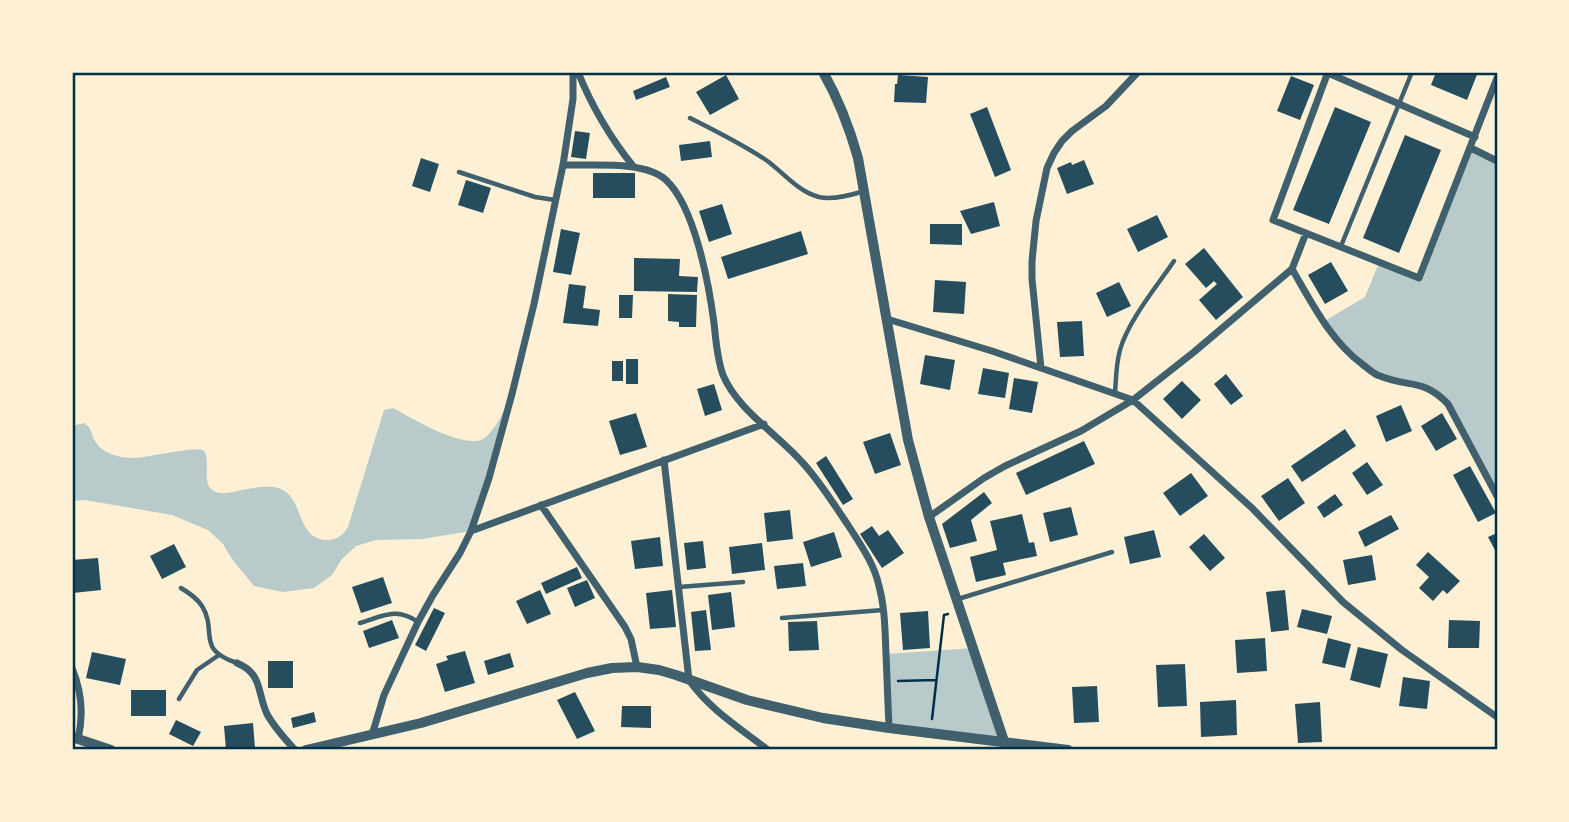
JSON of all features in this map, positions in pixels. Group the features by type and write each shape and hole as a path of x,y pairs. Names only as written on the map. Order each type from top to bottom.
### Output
{"street":[{"path":"372,735 384,695 418,622 471,531 489,478 512,394 556,200 575,72"},
{"path":"575,72 607,131 634,166"},
{"path":"823,72 838,100 858,158 908,440 929,517 1006,746"},
{"path":"1041,368 1032,261 1036,221 1047,169 1062,141 1106,106 1138,72"},
{"path":"1475,137 1328,72 1273,220 1419,278 1471,148 1497,78"},
{"path":"1471,148 1497,161"},
{"path":"563,165 634,166 665,179 673,187 691,225 708,284 719,363 731,390 815,477 865,553 879,584 884,610 889,728"},
{"path":"929,517 984,478 1081,431 1133,400 1292,269 1306,233"},
{"path":"1292,269 1323,322 1357,360 1377,375 1427,387 1448,404 1497,496"},
{"path":"887,319 1133,400 1252,508 1343,602 1402,650 1497,717"},
{"path":"471,531 764,424"},
{"path":"664,460 689,680 704,700 768,750"},
{"path":"541,505 625,626 631,639 637,667"},
{"path":"237,663 252,673 261,690 265,710 295,750"},
{"path":"306,750 471,709 587,673 637,667 659,670 729,694 823,718 1006,746 1068,750"},
{"path":"72,668 82,705 81,727 75,738 111,750"}],"lane":[{"path":"1341,247 1412,72"},
{"path":"690,118 768,161 808,193 834,198 863,191"},
{"path":"459,173 535,197 556,200"},
{"path":"1115,394 1120,348 1140,311 1174,261"},
{"path":"957,599 1112,552"},
{"path":"679,587 743,582"},
{"path":"181,588 202,606 206,614 208,636 215,650 219,655 237,663"},
{"path":"782,618 884,610"},
{"path":"360,623 395,613 409,615 418,622"},
{"path":"179,699 197,670 219,655"}],"path":[{"path":"930,733 944,615 961,611"},
{"path":"887,682 937,680"}],"shaded area":[{"path":"1471,148 1497,161 1497,495 1438,394 1395,381 1357,360 1323,322 1365,297 1379,263 1419,278"},
{"path":"512,394 471,531 422,539 376,540 356,546 342,559 332,575 314,588 283,592 254,586 223,544 208,530 172,515 85,500 72,501 72,426 84,423 98,445 117,456 134,458 192,450 204,451 211,489 226,493 261,487 281,489 294,501 310,533 316,538 333,540 348,527 384,410 393,408 440,432 467,441 478,441 494,428"},
{"path":"974,648 1004,741 889,728 886,654"}],"building":[{"path":"1436,72 1478,72 1467,100 1431,85"},
{"path":"726,75 739,99 710,115 696,92"},
{"path":"898,75 928,77 926,103 894,102"},
{"path":"1291,76 1314,85 1300,120 1277,111"},
{"path":"666,77 670,87 636,100 633,91"},
{"path":"987,107 1011,170 995,177 970,114"},
{"path":"1335,107 1371,122 1329,224 1293,210"},
{"path":"575,131 590,133 586,159 571,157"},
{"path":"1405,135 1441,150 1399,253 1363,238"},
{"path":"710,141 712,157 681,161 679,145"},
{"path":"421,158 439,164 430,192 412,186"},
{"path":"1084,160 1094,184 1067,194 1057,168"},
{"path":"593,173 635,173 635,198 593,198"},
{"path":"466,180 491,188 483,213 458,205"},
{"path":"994,202 1000,226 971,234 960,211"},
{"path":"722,204 732,234 709,242 699,211"},
{"path":"1157,215 1168,237 1138,252 1127,229"},
{"path":"930,224 962,224 962,245 930,244"},
{"path":"561,229 580,233 571,275 553,272"},
{"path":"801,231 808,254 728,279 721,257"},
{"path":"1204,248 1243,297 1216,320 1199,300 1217,284 1214,281 1206,288 1185,264"},
{"path":"634,258 680,259 679,276 698,277 697,292 634,291"},
{"path":"1331,262 1348,291 1325,304 1308,275"},
{"path":"935,280 966,282 964,314 933,312"},
{"path":"1119,282 1131,306 1107,317 1096,293"},
{"path":"569,284 586,286 583,308 600,310 598,326 563,323"},
{"path":"668,294 697,295 696,327 679,327 679,322 668,321"},
{"path":"619,295 633,295 632,318 619,318"},
{"path":"1082,321 1084,356 1060,357 1057,322"},
{"path":"925,355 955,360 950,390 920,384"},
{"path":"626,359 638,359 638,384 626,384"},
{"path":"612,361 623,361 623,381 612,381"},
{"path":"983,368 1009,373 1005,398 978,394"},
{"path":"1226,374 1243,396 1231,405 1214,384"},
{"path":"1014,378 1038,382 1032,413 1009,409"},
{"path":"1182,381 1201,400 1182,419 1163,399"},
{"path":"714,384 722,410 705,416 697,389"},
{"path":"1401,405 1412,431 1386,442 1376,416"},
{"path":"636,413 647,447 620,455 609,421"},
{"path":"1442,413 1457,439 1436,451 1421,426"},
{"path":"1345,429 1356,446 1302,482 1291,466"},
{"path":"890,433 901,465 875,474 863,442"},
{"path":"1084,441 1095,464 1026,495 1016,473"},
{"path":"826,456 853,499 843,505 816,463"},
{"path":"1367,462 1383,485 1367,495 1352,473"},
{"path":"1470,466 1496,513 1478,522 1453,475"},
{"path":"1191,473 1208,496 1180,516 1163,493"},
{"path":"1288,478 1305,503 1279,521 1261,496"},
{"path":"984,492 992,503 971,520 977,541 950,548 942,524"},
{"path":"1335,494 1343,505 1324,518 1317,507"},
{"path":"1071,507 1078,535 1050,542 1043,513"},
{"path":"790,510 793,539 767,542 764,513"},
{"path":"1022,514 1029,543 1034,542 1037,556 1003,563 1006,575 976,582 970,557 997,550 990,521"},
{"path":"1391,515 1399,529 1365,547 1358,532"},
{"path":"872,526 879,536 888,530 904,553 882,568 860,534"},
{"path":"1154,530 1161,557 1130,564 1124,537"},
{"path":"834,532 842,557 811,567 803,542"},
{"path":"1497,533 1497,554 1488,537"},
{"path":"1204,534 1225,558 1210,571 1189,547"},
{"path":"660,537 663,566 635,569 631,541"},
{"path":"703,541 706,568 687,570 684,543"},
{"path":"762,543 765,570 732,574 729,547"},
{"path":"174,544 186,567 162,579 150,556"},
{"path":"1428,552 1460,581 1447,594 1443,590 1433,601 1419,588 1429,577 1416,565"},
{"path":"1372,555 1376,580 1348,585 1343,560"},
{"path":"98,558 101,590 73,593 72,560"},
{"path":"803,563 806,586 777,589 774,566"},
{"path":"577,567 582,578 546,594 541,583"},
{"path":"383,577 392,603 361,613 352,587"},
{"path":"587,580 595,598 575,607 567,588"},
{"path":"540,590 551,614 527,624 516,601"},
{"path":"672,590 676,627 650,629 646,593"},
{"path":"1285,590 1289,630 1271,632 1266,592"},
{"path":"731,592 735,627 712,630 708,595"},
{"path":"434,608 445,613 426,651 415,645"},
{"path":"1302,609 1332,616 1327,634 1297,627"},
{"path":"706,610 711,650 695,651 691,612"},
{"path":"928,611 930,648 903,650 900,613"},
{"path":"392,620 399,638 369,648 363,631"},
{"path":"1449,620 1480,621 1479,648 1448,648"},
{"path":"817,621 819,650 789,651 788,622"},
{"path":"1265,638 1267,671 1237,673 1235,640"},
{"path":"1328,638 1351,644 1345,668 1322,663"},
{"path":"1358,647 1388,654 1380,688 1350,680"},
{"path":"465,651 475,683 445,692 436,664 448,660 446,656"},
{"path":"92,652 126,659 120,685 86,678"},
{"path":"510,653 514,667 488,675 484,661"},
{"path":"268,661 293,661 293,688 268,688"},
{"path":"1185,664 1187,706 1158,707 1156,665"},
{"path":"1403,677 1430,681 1427,709 1399,706"},
{"path":"1097,686 1099,722 1074,723 1072,687"},
{"path":"131,690 166,690 166,716 131,716"},
{"path":"575,692 595,731 577,739 557,700"},
{"path":"1236,700 1237,735 1201,737 1200,702"},
{"path":"1320,702 1322,742 1298,743 1295,704"},
{"path":"622,706 651,706 651,728 621,727"},
{"path":"314,712 316,722 293,728 291,718"},
{"path":"176,720 201,732 193,746 169,734"},
{"path":"253,723 255,748 226,750 224,726"}]}
